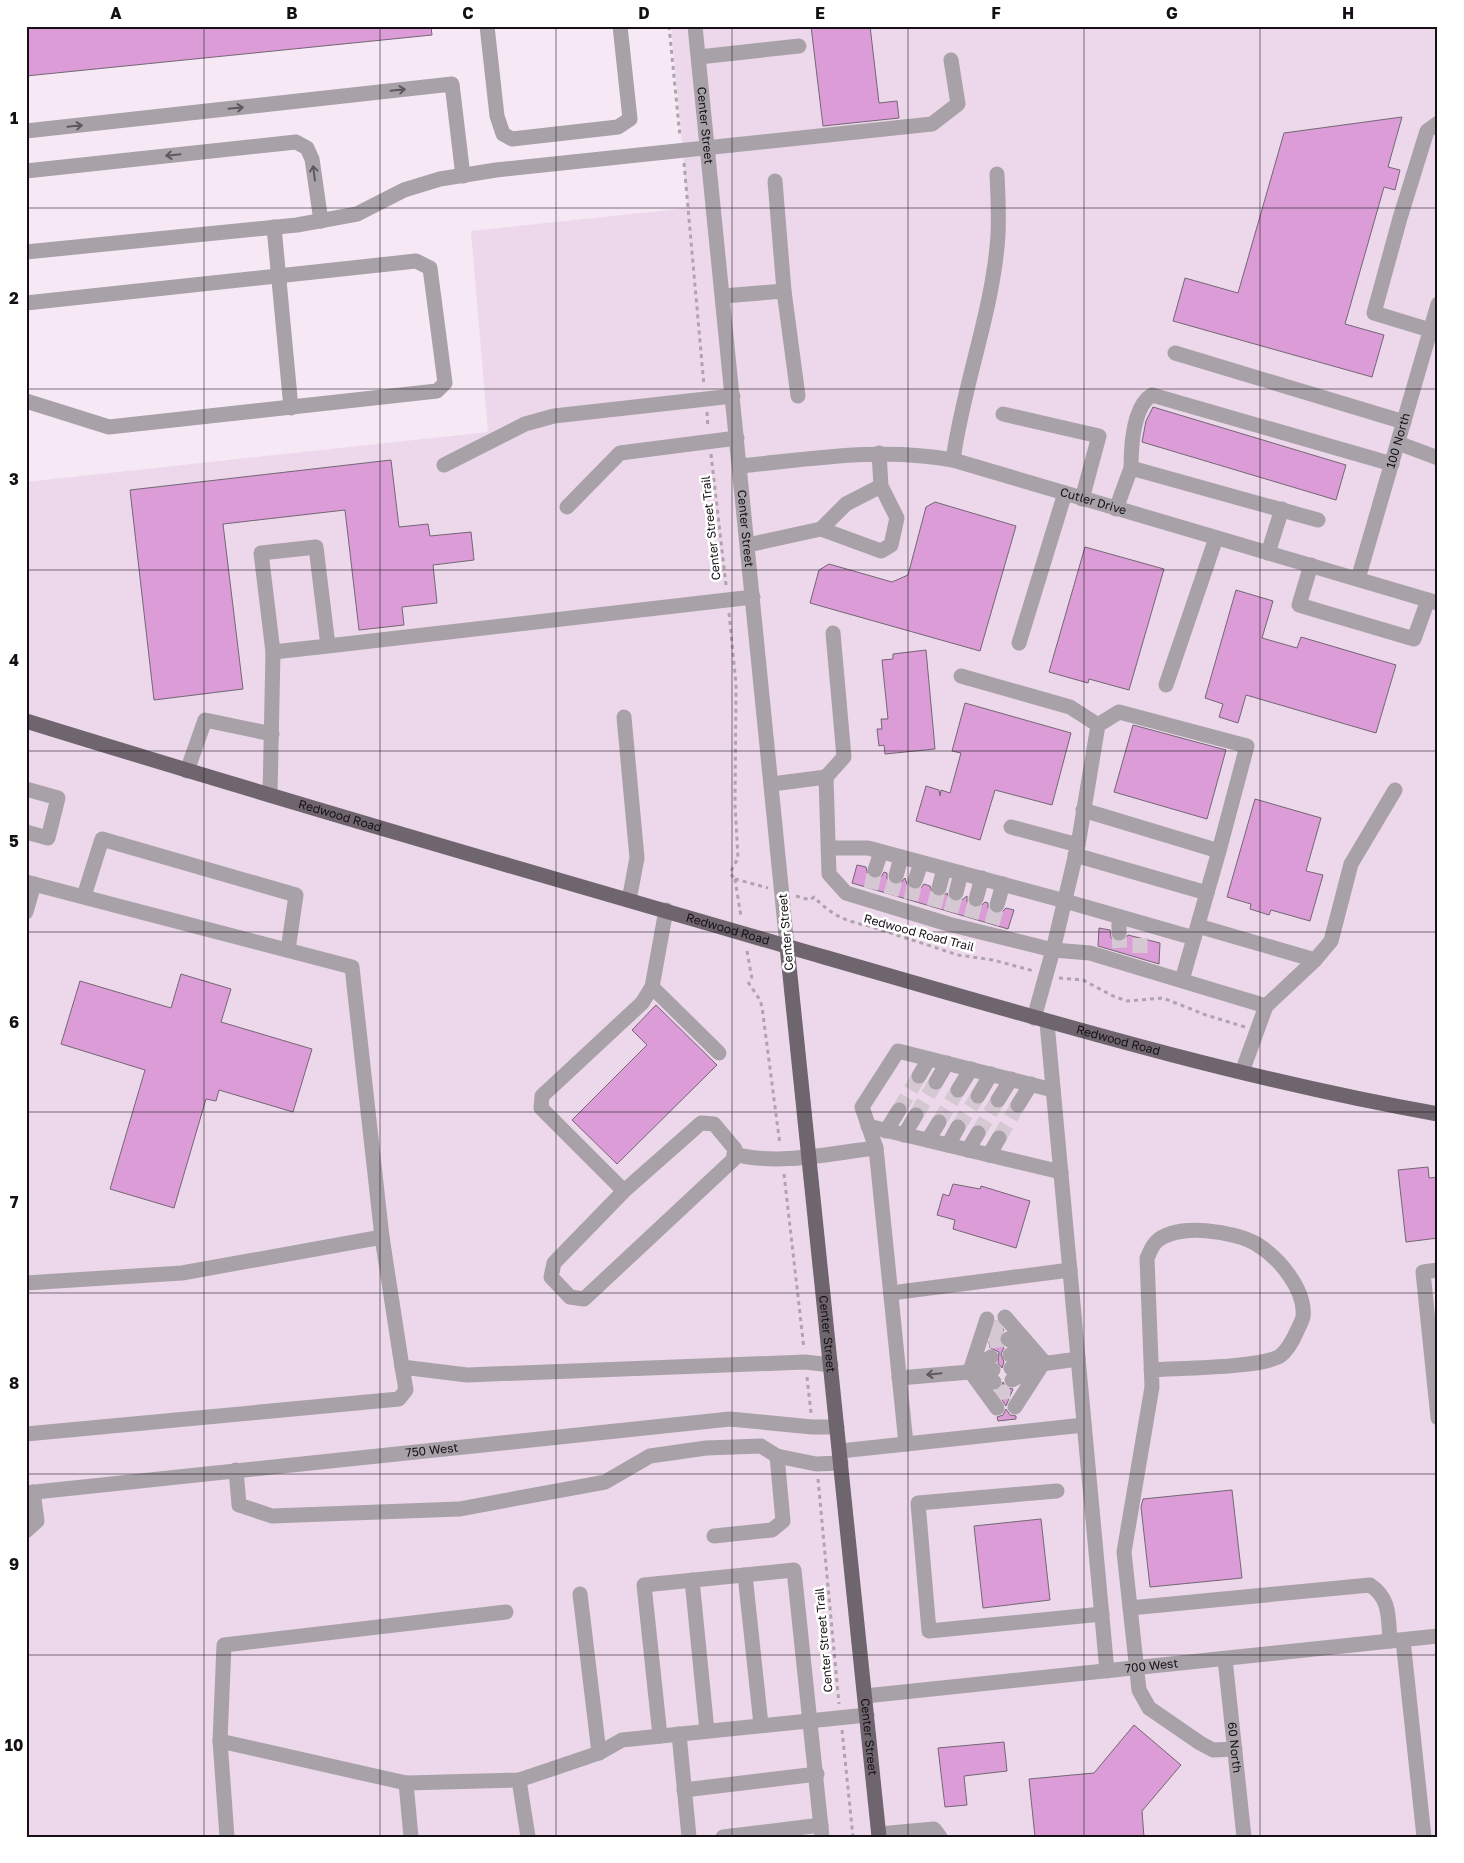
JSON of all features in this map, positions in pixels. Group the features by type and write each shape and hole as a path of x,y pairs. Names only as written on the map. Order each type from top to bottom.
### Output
{"main road":[{"name":"Redwood Road","path":"26,721 187,771 1040,1020 1242,1072 1438,1114"},
{"name":"Center Street","path":"787,946 879,1835"}],"street":[{"path":"487,26 497,116 502,134 512,139 618,127 630,119 620,26"},
{"name":"Center Street","path":"695,26 787,946"},
{"path":"698,57 799,46"},
{"path":"26,252 320,221 356,214 404,190 440,179 932,124 958,104 951,60"},
{"path":"26,131 452,84 463,176"},
{"path":"1430,330 1374,313 1400,218 1427,131 1438,123"},
{"path":"26,171 296,142 307,148 312,160 320,221"},
{"path":"953,460 963,406 985,315 998,236 997,174"},
{"path":"776,180 784,290 798,396"},
{"path":"274,227 291,408"},
{"path":"26,303 416,261 430,268 445,383 437,391 109,427 26,401"},
{"path":"723,296 784,290"},
{"name":"100 North","path":"1358,579 1437,309"},
{"path":"1175,353 1404,422"},
{"path":"1116,509 1131,468 1131,451 1136,422 1145,399 1152,395 1392,464"},
{"path":"444,465 526,424 554,416 733,396"},
{"path":"1003,414 1099,436 1082,499"},
{"path":"567,507 620,453 737,438"},
{"path":"1398,443 1438,458"},
{"path":"748,545 821,529 881,551 891,545 897,518 881,486 879,453"},
{"name":"Cutler Drive","path":"740,466 879,453 913,454 953,460 1433,601"},
{"path":"1131,468 1318,520"},
{"path":"821,529 846,504 881,486"},
{"path":"1018,643 1065,493"},
{"path":"1268,553 1282,509"},
{"path":"1166,685 1216,538"},
{"path":"270,795 273,652 261,552 316,547 328,646"},
{"path":"1311,566 1299,605 1414,639 1433,601"},
{"path":"273,652 753,597"},
{"path":"772,784 826,777 844,757 833,633"},
{"path":"961,676 1070,708 1098,725"},
{"path":"1107,1671 1053,1090 1040,1020 1076,850 1098,725 1119,712 1247,746 1182,980"},
{"path":"624,717 637,858 629,900"},
{"path":"187,771 205,720 272,734"},
{"path":"826,777 829,874 846,893 869,894 991,929 1054,950 1120,957 1182,980 1266,1006"},
{"path":"26,789 58,798 48,838 26,832"},
{"path":"1242,1072 1266,1006 1315,960 1331,941 1351,864 1395,790"},
{"path":"1083,810 1219,851"},
{"path":"1011,828 1207,893"},
{"path":"84,896 102,839 296,894 288,950"},
{"path":"829,848 868,848 982,878 1119,917 1139,930 1196,932 1315,960"},
{"path":"876,870 881,852"},
{"path":"896,876 901,857"},
{"path":"915,881 921,863"},
{"path":"939,888 944,868"},
{"path":"956,893 961,874"},
{"path":"976,899 982,878"},
{"path":"26,912 30,883 352,967 382,1237 406,1390 399,1399 26,1434"},
{"path":"997,905 1003,884"},
{"path":"624,1191 541,1108 542,1096 642,1003 652,987 666,910"},
{"path":"1119,917 1119,933"},
{"path":"652,987 719,1053"},
{"path":"906,1444 876,1148 862,1107 898,1051 1053,1090"},
{"path":"919,1076 929,1059"},
{"path":"936,1082 947,1063"},
{"path":"958,1090 971,1069"},
{"path":"978,1096 991,1074"},
{"path":"998,1100 1011,1079"},
{"path":"1018,1105 1031,1084"},
{"path":"886,1131 898,1110"},
{"path":"904,1135 916,1115"},
{"path":"928,1140 939,1122"},
{"path":"701,1124 714,1124 735,1149 734,1159 584,1299 570,1296 551,1277 554,1263 624,1191 701,1124"},
{"path":"868,1126 1061,1172"},
{"path":"948,1145 958,1127"},
{"path":"968,1150 978,1133"},
{"path":"989,1155 999,1138"},
{"path":"734,1154 751,1159 808,1156 876,1148"},
{"path":"1151,1370 1251,1364 1280,1356 1294,1338 1303,1317 1301,1298 1287,1271 1258,1245 1223,1234 1190,1230 1171,1233 1155,1242 1147,1258 1151,1370 1152,1386 1147,1425 1124,1552 1139,1690 1149,1708 1213,1750 1235,1749"},
{"path":"26,1283 182,1272 382,1237"},
{"path":"891,1293 1070,1270"},
{"path":"1438,1270 1423,1272 1432,1316 1438,1418"},
{"path":"1044,1362 1006,1328 1044,1362"},
{"path":"970,1371 988,1330 970,1371"},
{"path":"1044,1362 1011,1373 1044,1362 1078,1359"},
{"path":"402,1367 467,1375 806,1362 831,1365"},
{"path":"1015,1407 1044,1362"},
{"path":"899,1378 970,1371 994,1382"},
{"path":"970,1371 994,1382"},
{"path":"970,1371 994,1382"},
{"name":"750 West","path":"30,1493 730,1419 812,1427 837,1427"},
{"path":"236,1470 240,1505 272,1516 459,1508 605,1482 650,1456 706,1448 761,1446 777,1456 816,1464 840,1457 906,1444 1084,1425"},
{"path":"714,1536 772,1530 783,1521 777,1456"},
{"path":"1057,1491 918,1503 929,1631 1102,1614"},
{"path":"26,1531 36,1521 30,1493"},
{"path":"660,1736 644,1585 794,1570 817,1774 821,1831 723,1837"},
{"path":"745,1575 761,1725"},
{"path":"692,1580 707,1731"},
{"path":"1130,1608 1370,1585 1381,1593 1397,1641 1424,1837"},
{"path":"580,1594 599,1753"},
{"path":"228,1837 220,1741 224,1645 506,1612"},
{"name":"700 West","path":"865,1696 1438,1636"},
{"name":"60 North","path":"1225,1659 1244,1837"},
{"path":"220,1741 406,1783 519,1780 599,1753 622,1740 810,1719 867,1715"},
{"path":"678,1734 689,1837"},
{"path":"684,1790 817,1774"},
{"path":"519,1780 528,1837"},
{"path":"406,1783 410,1837"},
{"path":"879,1835 934,1829 940,1837"}],"path":[{"path":"668,26 680,134"},
{"name":"Center Street Trail","path":"686,173 685,186 710,442 736,684 735,805 738,858 730,873 735,879"},
{"name":"Redwood Road Trail","path":"810,900 814,897 833,914 856,924 869,926 958,955 993,960 1033,971"},
{"path":"1063,979 1083,980 1113,996 1127,1000 1163,998 1206,1015 1256,1030"},
{"path":"808,1380 811,1410"},
{"name":"Center Street Trail","path":"816,1464 853,1837"}],"shaded area":[{"path":"671,26 1438,26 1438,1837 26,1837 26,482 488,432 471,231 688,208"}],"building":[{"path":"26,26 431,26 432,35 26,76"},
{"path":"811,26 870,26 879,103 897,101 899,118 823,126"},
{"path":"1402,117 1388,167 1400,170 1395,190 1384,187 1345,324 1384,335 1372,377 1173,321 1185,278 1238,293 1284,133"},
{"path":"1153,407 1346,465 1336,500 1142,442 1146,421"},
{"path":"391,460 399,527 428,524 430,536 471,532 474,560 433,565 437,603 402,607 404,625 359,630 345,510 223,524 243,689 154,700 130,490"},
{"path":"935,502 1016,526 980,651 810,603 819,570 829,564 892,582 908,575 926,507"},
{"path":"1085,547 1164,569 1129,690 1089,679 1088,683 1049,672"},
{"path":"1236,590 1273,601 1262,638 1297,648 1301,637 1396,665 1376,733 1246,695 1238,723 1219,717 1223,704 1205,698"},
{"path":"926,650 935,749 885,754 884,745 879,746 877,729 882,729 881,719 888,719 882,660 893,659 893,654"},
{"path":"965,703 1071,733 1052,805 995,790 980,840 916,821 926,786 939,790 940,796 941,790 950,793 961,753 952,751"},
{"path":"1133,725 1226,750 1207,819 1114,792"},
{"path":"1255,799 1321,818 1306,871 1323,875 1310,921 1271,910 1269,915 1250,909 1251,904 1227,897"},
{"path":"857,865 866,867 868,876 873,879 881,877 884,872 887,873 887,879 893,885 899,885 905,878 908,887 913,890 921,888 924,884 930,886 933,895 941,897 947,893 949,899 953,902 959,902 967,896 967,902 973,908 979,908 985,902 988,903 988,908 994,914 1000,914 1006,908 1014,910 1008,929 852,883"},
{"path":"1099,928 1110,930 1111,938 1119,942 1124,941 1128,935 1160,943 1159,964 1098,946"},
{"path":"181,974 231,989 221,1022 312,1049 293,1112 219,1090 216,1101 206,1099 174,1208 110,1189 145,1070 61,1044 80,981 171,1008"},
{"path":"656,1005 717,1065 617,1164 572,1120 647,1045 632,1030"},
{"path":"1428,1167 1429,1178 1438,1177 1438,1238 1406,1242 1398,1170"},
{"path":"953,1184 980,1189 981,1186 1030,1201 1016,1248 953,1229 955,1220 937,1215 943,1194 949,1196"},
{"path":"996,1320 1004,1330 999,1338 1000,1344 1004,1348 1001,1354 1004,1362 1002,1368 998,1363 999,1352 990,1348 989,1342"},
{"path":"1003,1382 1007,1388 1013,1389 1006,1406 996,1391 1000,1389"},
{"path":"1006,1409 1010,1415 1016,1416 1016,1419 998,1421 997,1417 1003,1415"},
{"path":"1232,1490 1242,1578 1150,1587 1141,1507 1143,1499"},
{"path":"1041,1519 1050,1600 983,1608 974,1526"},
{"path":"1134,1725 1181,1765 1142,1811 1144,1837 1035,1837 1029,1779 1094,1773"},
{"path":"1004,1742 1007,1771 964,1776 967,1805 945,1807 938,1748"}],"tunnel":[{"path":"871,889 875,870"},
{"path":"891,895 896,876"},
{"path":"911,900 915,881"},
{"path":"934,907 939,888"},
{"path":"951,912 956,893"},
{"path":"971,918 976,899"},
{"path":"992,924 997,905"},
{"path":"1119,933 1120,953"},
{"path":"1140,938 1140,959"},
{"path":"899,1110 919,1076"},
{"path":"916,1115 936,1082"},
{"path":"939,1122 958,1090"},
{"path":"958,1127 978,1096"},
{"path":"978,1133 998,1100"},
{"path":"999,1138 1018,1105"},
{"path":"988,1329 1006,1326"},
{"path":"989,1341 1008,1339"},
{"path":"995,1393 1013,1391"}]}
